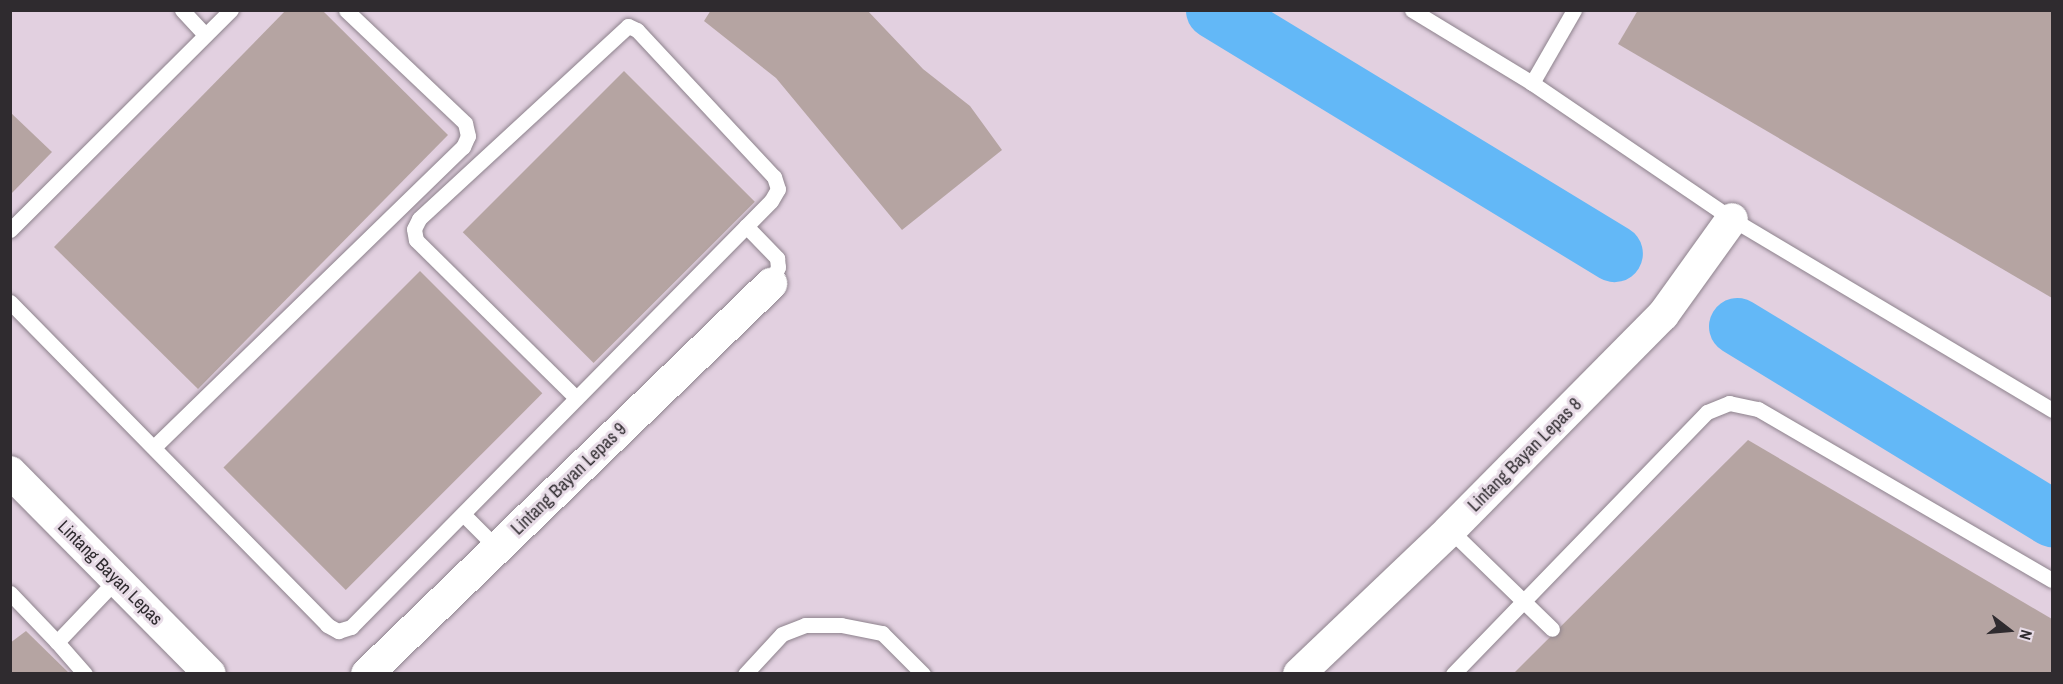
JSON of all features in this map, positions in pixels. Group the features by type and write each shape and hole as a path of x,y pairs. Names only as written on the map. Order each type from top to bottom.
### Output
{"street":[{"name":"Lintang Bayan Lepas 8","path":"1299,674 1450,530 1663,315 1732,219"},
{"name":"Lintang Bayan Lepas 9","path":"367,674 771,284"},
{"name":"Lintang Bayan Lepas","path":"10,472 210,674"}],"lane":[{"path":"182,10 205,35"},
{"path":"10,230 231,10"},
{"path":"154,447 463,147 468,136 465,123 346,10"},
{"path":"1412,10 1532,83 1732,219 2052,410"},
{"path":"1532,83 1574,10"},
{"path":"10,302 327,625 338,631 351,627 746,226 778,189 774,177 637,30 628,26 419,219 414,229 416,240 576,398"},
{"path":"746,226 777,258 778,267 771,284"},
{"path":"1453,674 1526,602 1707,412 1729,403 1758,409 2052,580"},
{"path":"463,514 497,548"},
{"path":"1450,530 1552,629"},
{"path":"57,642 116,580"},
{"path":"10,593 85,674"},
{"path":"745,674 782,634 805,625 841,625 882,633 923,674"}],"shaded area":[{"path":"11,11 2052,11 2052,673 11,673"}],"building":[{"path":"286,10 322,10 448,135 198,389 54,247"},
{"path":"711,10 867,10 923,69 970,106 1002,150 902,230 776,78 704,21"},
{"path":"1638,10 2052,10 2052,298 1618,44"},
{"path":"624,71 755,202 594,363 463,232"},
{"path":"10,112 52,152 10,195"},
{"path":"420,271 542,393 346,590 223,468"},
{"path":"1748,440 2052,619 2052,674 1513,674"},
{"path":"26,631 70,674 10,674 10,643"}],"waterway":[{"path":"1214,10 1614,253"},
{"path":"1737,326 2052,518"}]}
